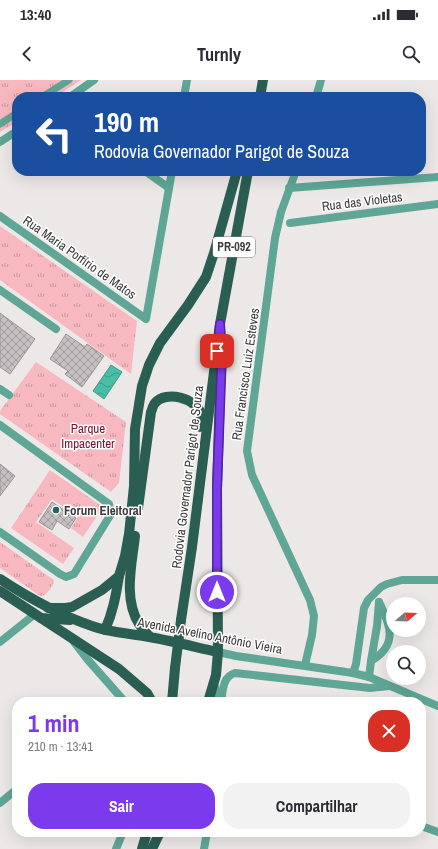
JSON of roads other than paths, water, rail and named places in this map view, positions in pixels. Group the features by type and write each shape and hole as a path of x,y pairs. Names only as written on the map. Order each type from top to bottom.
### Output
{"main road":[{"path":"261,92 263,80"},
{"path":"105,630 112,616 119,576 125,556 129,534 134,486 135,429 142,386 149,365 160,343 188,305 206,277 236,176"},
{"name":"Rodovia Governador Parigot de Souza","path":"172,697 181,620 192,547 220,324 247,176"},
{"path":"209,697 216,675 218,652 217,488 222,352 220,324"},
{"path":"149,636 139,624 134,612 131,599 130,581 151,412 155,403 161,399 170,397 181,397 187,400 194,405 201,415 191,519 192,547"},
{"path":"48,608 72,607 102,590 119,576"},
{"name":"Avenida Avelino Antônio Vieira","path":"0,579 48,608 105,630 149,636 218,652"},
{"path":"0,591 119,669 147,693 149,697"},
{"name":"Avenida Avelino Antônio Vieira","path":"38,616 78,620"},
{"path":"142,849 146,837"},
{"path":"152,849 158,837"}],"street":[{"path":"50,92 69,80"},
{"path":"77,92 94,80"},
{"path":"185,92 187,80"},
{"path":"317,92 321,80"},
{"path":"0,124 12,116"},
{"path":"0,142 12,134"},
{"path":"152,176 169,188 171,176"},
{"name":"Rua Francisco Luiz Esteves","path":"295,176 281,212 275,238 247,451 252,475 310,600 314,616 312,635 305,666"},
{"path":"289,188 438,177"},
{"name":"Rua Maria Porfírio de Matos","path":"0,216 146,319 169,188"},
{"name":"Rua das Violetas","path":"290,222 438,204"},
{"path":"0,290 56,330"},
{"path":"0,389 9,395"},
{"path":"0,425 109,504 111,514 74,574 66,577 0,532"},
{"path":"361,675 356,664 364,608 368,600 387,584 402,580 438,580"},
{"path":"371,661 381,588"},
{"path":"361,675 371,661 379,656 385,649 391,636 388,619 379,602"},
{"path":"0,642 38,616"},
{"path":"72,638 88,660 121,697"},
{"name":"Avenida Avelino Antônio Vieira","path":"218,652 361,675 416,697"},
{"path":"222,697 225,678 229,674 234,673 370,688 389,686"},
{"path":"214,697 216,675"},
{"name":"Avenida Avelino Antônio Vieira","path":"426,701 438,706"},
{"path":"0,803 12,794"},
{"path":"426,828 438,832"},
{"path":"116,849 122,837"},
{"path":"204,849 206,837"}],"water":[{"path":"111,365 122,372 104,399 93,391"}],"place":[{"name":"Forum Eleitoral","path":"56,510"}],"park label":[{"name":"Parque Impacenter","path":"88,436"}]}
